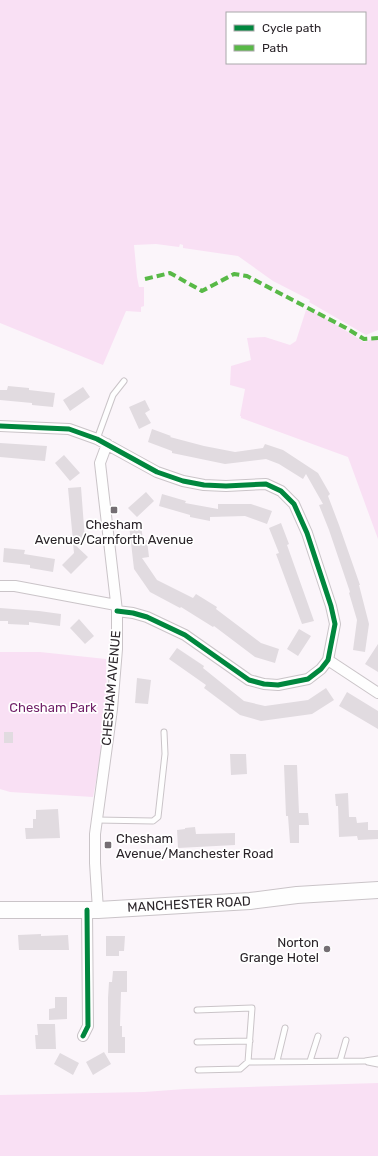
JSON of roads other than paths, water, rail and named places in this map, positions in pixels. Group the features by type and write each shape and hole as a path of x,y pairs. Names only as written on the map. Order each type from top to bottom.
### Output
{"main road":[{"name":"MANCHESTER ROAD","path":"0,910 93,910 250,901 297,895 378,890"}],"street":[{"path":"0,426 69,429 108,444 157,472 183,481 204,485 226,486 266,484 281,491 294,504 332,606 335,624 328,660 321,669 308,679 278,685 264,684 249,680 185,635 147,617 116,608 15,586 0,586"},
{"name":"CHESHAM AVENUE","path":"83,1036 88,1026 96,820 112,709 117,649 116,608 100,463 108,444"},
{"path":"328,660 378,693"}],"lane":[{"path":"97,439 112,395 124,381"},
{"path":"96,820 153,821 158,817 165,754 164,732"},
{"path":"197,1010 252,1008 248,1062"},
{"path":"277,1061 285,1028"},
{"path":"310,1061 318,1036"},
{"path":"340,1061 346,1040"},
{"path":"197,1042 250,1041"},
{"path":"198,1070 240,1069 248,1062 365,1061 378,1059"},
{"path":"365,1061 378,1064"}],"place":[{"name":"Chesham Avenue/Carnforth Avenue","path":"114,510"},
{"name":"Chesham Avenue/Manchester Road","path":"108,845"},
{"name":"Norton Grange Hotel","path":"327,949"}],"park label":[{"name":"Chesham Park","path":"53,707"}]}
